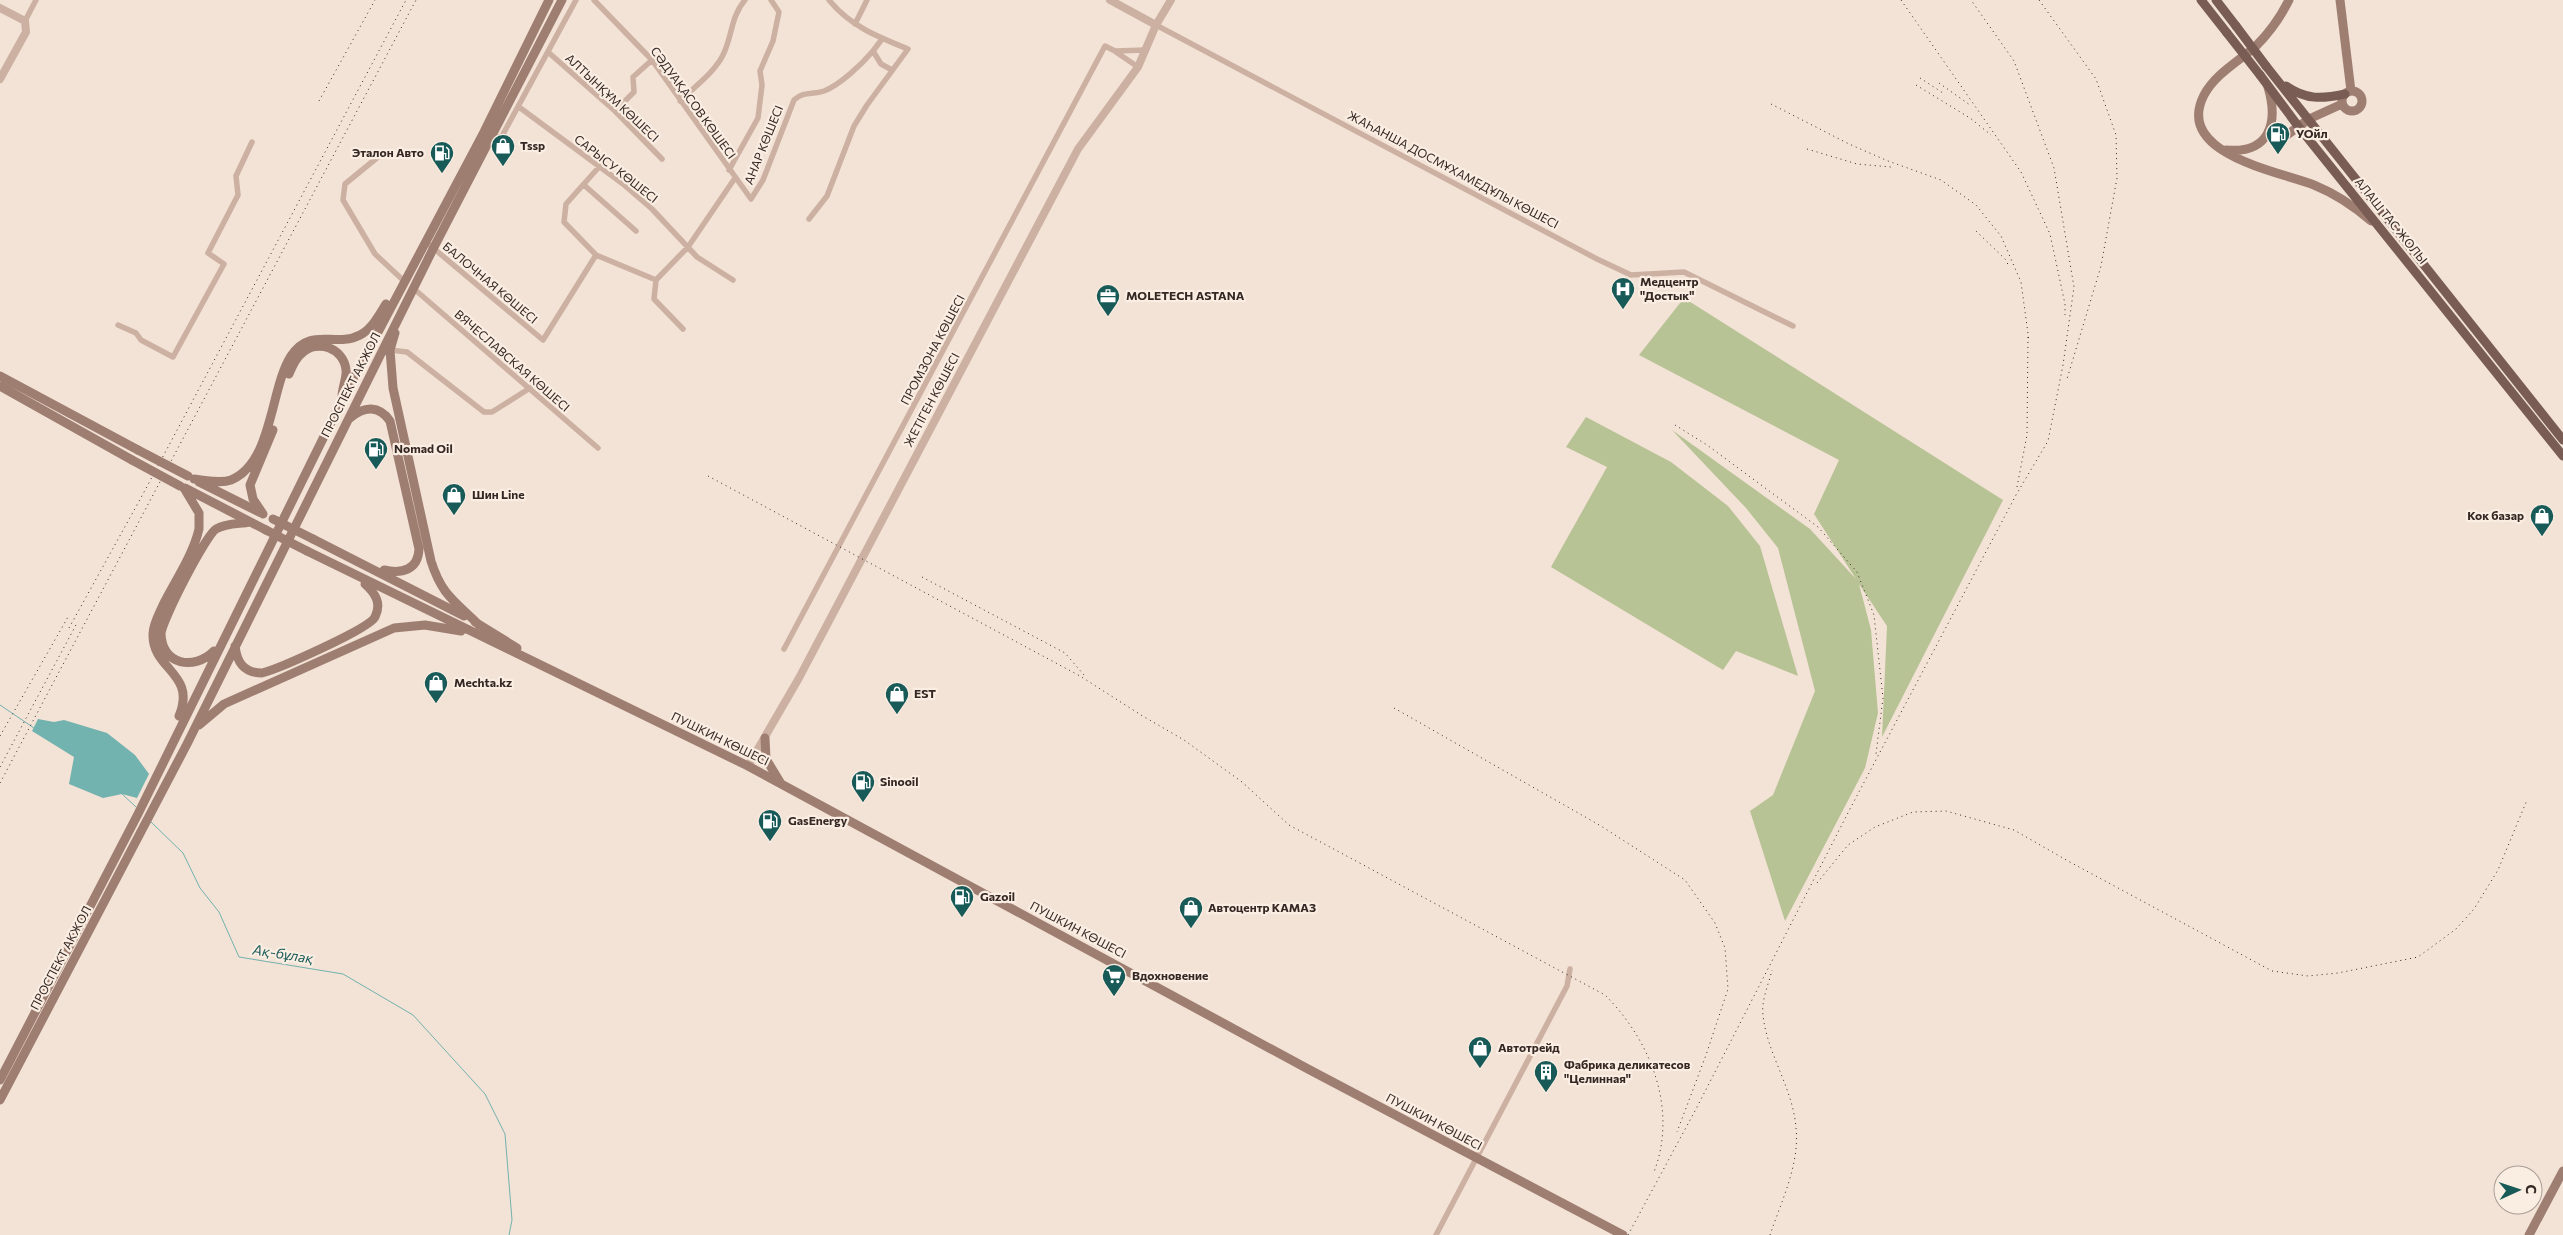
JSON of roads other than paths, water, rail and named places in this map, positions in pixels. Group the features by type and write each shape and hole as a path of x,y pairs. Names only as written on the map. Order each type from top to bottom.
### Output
{"main road":[{"name":"ПРОСПЕКТ АКЖОЛ","path":"0,1080 138,814 222,639 398,291 429,245 489,139 562,0"},
{"name":"АЛАШ ТАС ЖОЛЫ","path":"2201,0 2298,126 2563,456"},
{"name":"АЛАШ ТАС ЖОЛЫ","path":"2216,0 2266,66 2563,440"},
{"path":"2289,0 2269,31 2222,74 2204,96 2200,108 2203,132 2213,145 2234,157 2336,195 2355,206 2388,237"},
{"path":"2268,133 2280,140 2308,119 2342,104 2348,92 2340,0"},
{"name":"ПРОСПЕКТ АКЖОЛ","path":"0,1100 144,827 235,646 413,288 429,245 547,2"},
{"path":"2278,80 2294,92 2308,98 2321,99 2348,92 2360,95 2362,102 2359,108 2351,111 2342,104"},
{"path":"2223,150 2238,152 2251,149 2260,144 2268,133 2273,111 2267,86"},
{"path":"191,478 230,480 242,474 250,465 270,425 286,366 296,350 312,339 348,339 359,336 368,330 388,300 398,291"},
{"path":"400,314 390,350 393,388 434,570 452,602 479,624"},
{"path":"263,514 253,499 250,485 275,426 292,367 305,350 322,345 339,354 346,370 341,402"},
{"path":"0,376 191,478 313,538 479,624 545,666"},
{"path":"0,386 182,487 357,577 545,666"},
{"path":"346,422 356,413 372,408 386,415 390,421 420,548 416,562 405,572 398,573 372,568"},
{"path":"176,734 183,707 184,690 177,677 157,652 153,633 198,529 198,514 182,487"},
{"path":"222,639 215,650 205,659 198,663 187,663 174,659 165,648 162,628 207,537 222,527 250,522"},
{"path":"235,646 236,656 243,668 249,672 262,673 368,625 374,618 377,600 373,592 357,577"},
{"path":"186,744 198,725 224,704 394,628 413,625 433,626 472,633"},
{"name":"ПУШКИН КӨШЕСІ","path":"545,666 748,766 1617,1234"},
{"path":"765,738 766,759 783,786"},
{"path":"2529,1235 2563,1171"}],"street":[{"path":"0,79 26,32 25,21 36,0"},
{"path":"489,139 502,136 576,0"},
{"name":"СӘДУАҚАСОВ КӨШЕСІ","path":"594,0 652,60 751,199"},
{"path":"680,101 721,58 736,13 745,0"},
{"name":"АНАР КӨШЕСІ","path":"729,170 758,118 762,85 760,71 773,41 779,12 771,0"},
{"path":"809,219 827,196 854,126 908,50 882,39 843,17 829,0"},
{"path":"855,24 867,0"},
{"name":"ЖАҺАНША ДОСМҰХАМЕДҰЛЫ КӨШЕСІ","path":"1110,0 1597,259 1632,275 1684,272 1793,326"},
{"name":"ЖЕТІГЕН КӨШЕСІ","path":"748,766 840,602 1078,149 1138,67 1156,25 1171,0"},
{"path":"0,8 25,21"},
{"name":"АНАР КӨШЕСІ","path":"751,199 763,180 794,100 805,93 829,88 862,64 882,39"},
{"name":"ПРОМЗОНА КӨШЕСІ","path":"784,649 1105,46 1115,50"},
{"path":"1115,50 1146,50"},
{"path":"1115,50 1138,67"},
{"path":"873,51 881,64 892,70"},
{"name":"АЛТЫНҚҰМ КӨШЕСІ","path":"548,52 615,111 662,159"},
{"path":"615,111 634,92 633,77 652,60"},
{"name":"САРЫСУ КӨШЕСІ","path":"519,107 652,209 697,257 733,280"},
{"path":"118,325 136,333 141,340 173,357 224,264 208,253 238,195 236,176 252,142"},
{"path":"378,157 345,184 343,200 375,254 404,281"},
{"path":"599,167 566,204 564,222 596,255 656,280"},
{"path":"683,329 654,299 656,280 688,247 735,178"},
{"path":"584,185 636,231"},
{"name":"БАЛОЧНАЯ КӨШЕСІ","path":"429,245 543,340 596,255"},
{"name":"ВЯЧЕСЛАВСКАЯ КӨШЕСІ","path":"413,288 598,448"},
{"path":"390,350 407,352 488,413 530,388"},
{"path":"1436,1235 1567,986 1570,969"}],"water":[{"path":"38,719 54,722 64,720 107,733 135,755 149,774 137,798 122,794 103,798 69,784 74,757 32,731"}],"waterway":[{"name":"Ақ-бұлақ","path":"0,705 34,728"},
{"name":"Ақ-бұлақ","path":"121,793 136,807"},
{"name":"Ақ-бұлақ","path":"151,822 183,853 200,888 219,912 239,957 343,974 413,1015 485,1094 505,1134 512,1220 509,1235"}],"railway":[{"path":"319,101 375,0"},
{"path":"69,628 143,494 406,0"},
{"path":"0,783 416,0"},
{"path":"1901,0 2021,172 2050,234 2065,304 2065,315"},
{"path":"1628,1235 1696,1109 1851,807 2016,495 2048,441 2063,365 2074,287 2054,168 2014,61 1971,0"},
{"path":"2039,0 2096,79 2116,135 2117,178 2101,266 2067,379"},
{"path":"1920,78 1943,93"},
{"path":"1939,83 1970,105"},
{"path":"1916,85 1970,118 1991,135"},
{"path":"1771,104 1849,144 1888,161 1941,180 1976,205 2001,236 2021,282 2029,341"},
{"path":"1807,149 1857,164 1891,167"},
{"path":"1976,231 2006,260 2009,267"},
{"path":"2017,487 2027,435 2028,336"},
{"path":"1675,425 1707,445 1818,527 1857,572 1874,615 1883,698 1876,754"},
{"path":"708,476 1080,676 1184,740 1242,782 1289,825 1605,995 1635,1033 1656,1077 1661,1100 1663,1124 1661,1148 1654,1172"},
{"path":"922,577 1065,653 1084,675"},
{"path":"0,736 68,617"},
{"path":"0,767 77,623"},
{"path":"1394,708 1601,826 1685,880 1715,923 1725,948 1728,989 1677,1132"},
{"path":"1817,883 1848,845 1875,827 1913,812 1946,811 2014,830 2272,971 2308,976 2338,973 2418,957 2456,929 2474,909 2498,870 2527,800"},
{"path":"1770,1235 1789,1183 1796,1142 1794,1113 1769,1043 1763,1015 1764,998 1772,970"}],"place":[{"name":"УОйл","path":"2278,155"},
{"name":"Tssp","path":"503,167"},
{"name":"Эталон Авто","path":"442,174"},
{"name":"Медцентр \"Достык\"","path":"1623,310"},
{"name":"MOLETECH ASTANA","path":"1108,317"},
{"name":"Nomad Oil","path":"376,470"},
{"name":"Шин Line","path":"454,516"},
{"name":"Кок базар","path":"2542,537"},
{"name":"Mechta.kz","path":"436,704"},
{"name":"EST","path":"897,715"},
{"name":"Sinooil","path":"863,803"},
{"name":"GasEnergy","path":"770,842"},
{"name":"Gazoil","path":"962,918"},
{"name":"Автоцентр КАМАЗ","path":"1191,929"},
{"name":"Вдохновение","path":"1114,997"},
{"name":"Автотрейд","path":"1480,1069"},
{"name":"Фабрика деликатесов \"Целинная\"","path":"1546,1093"}]}
